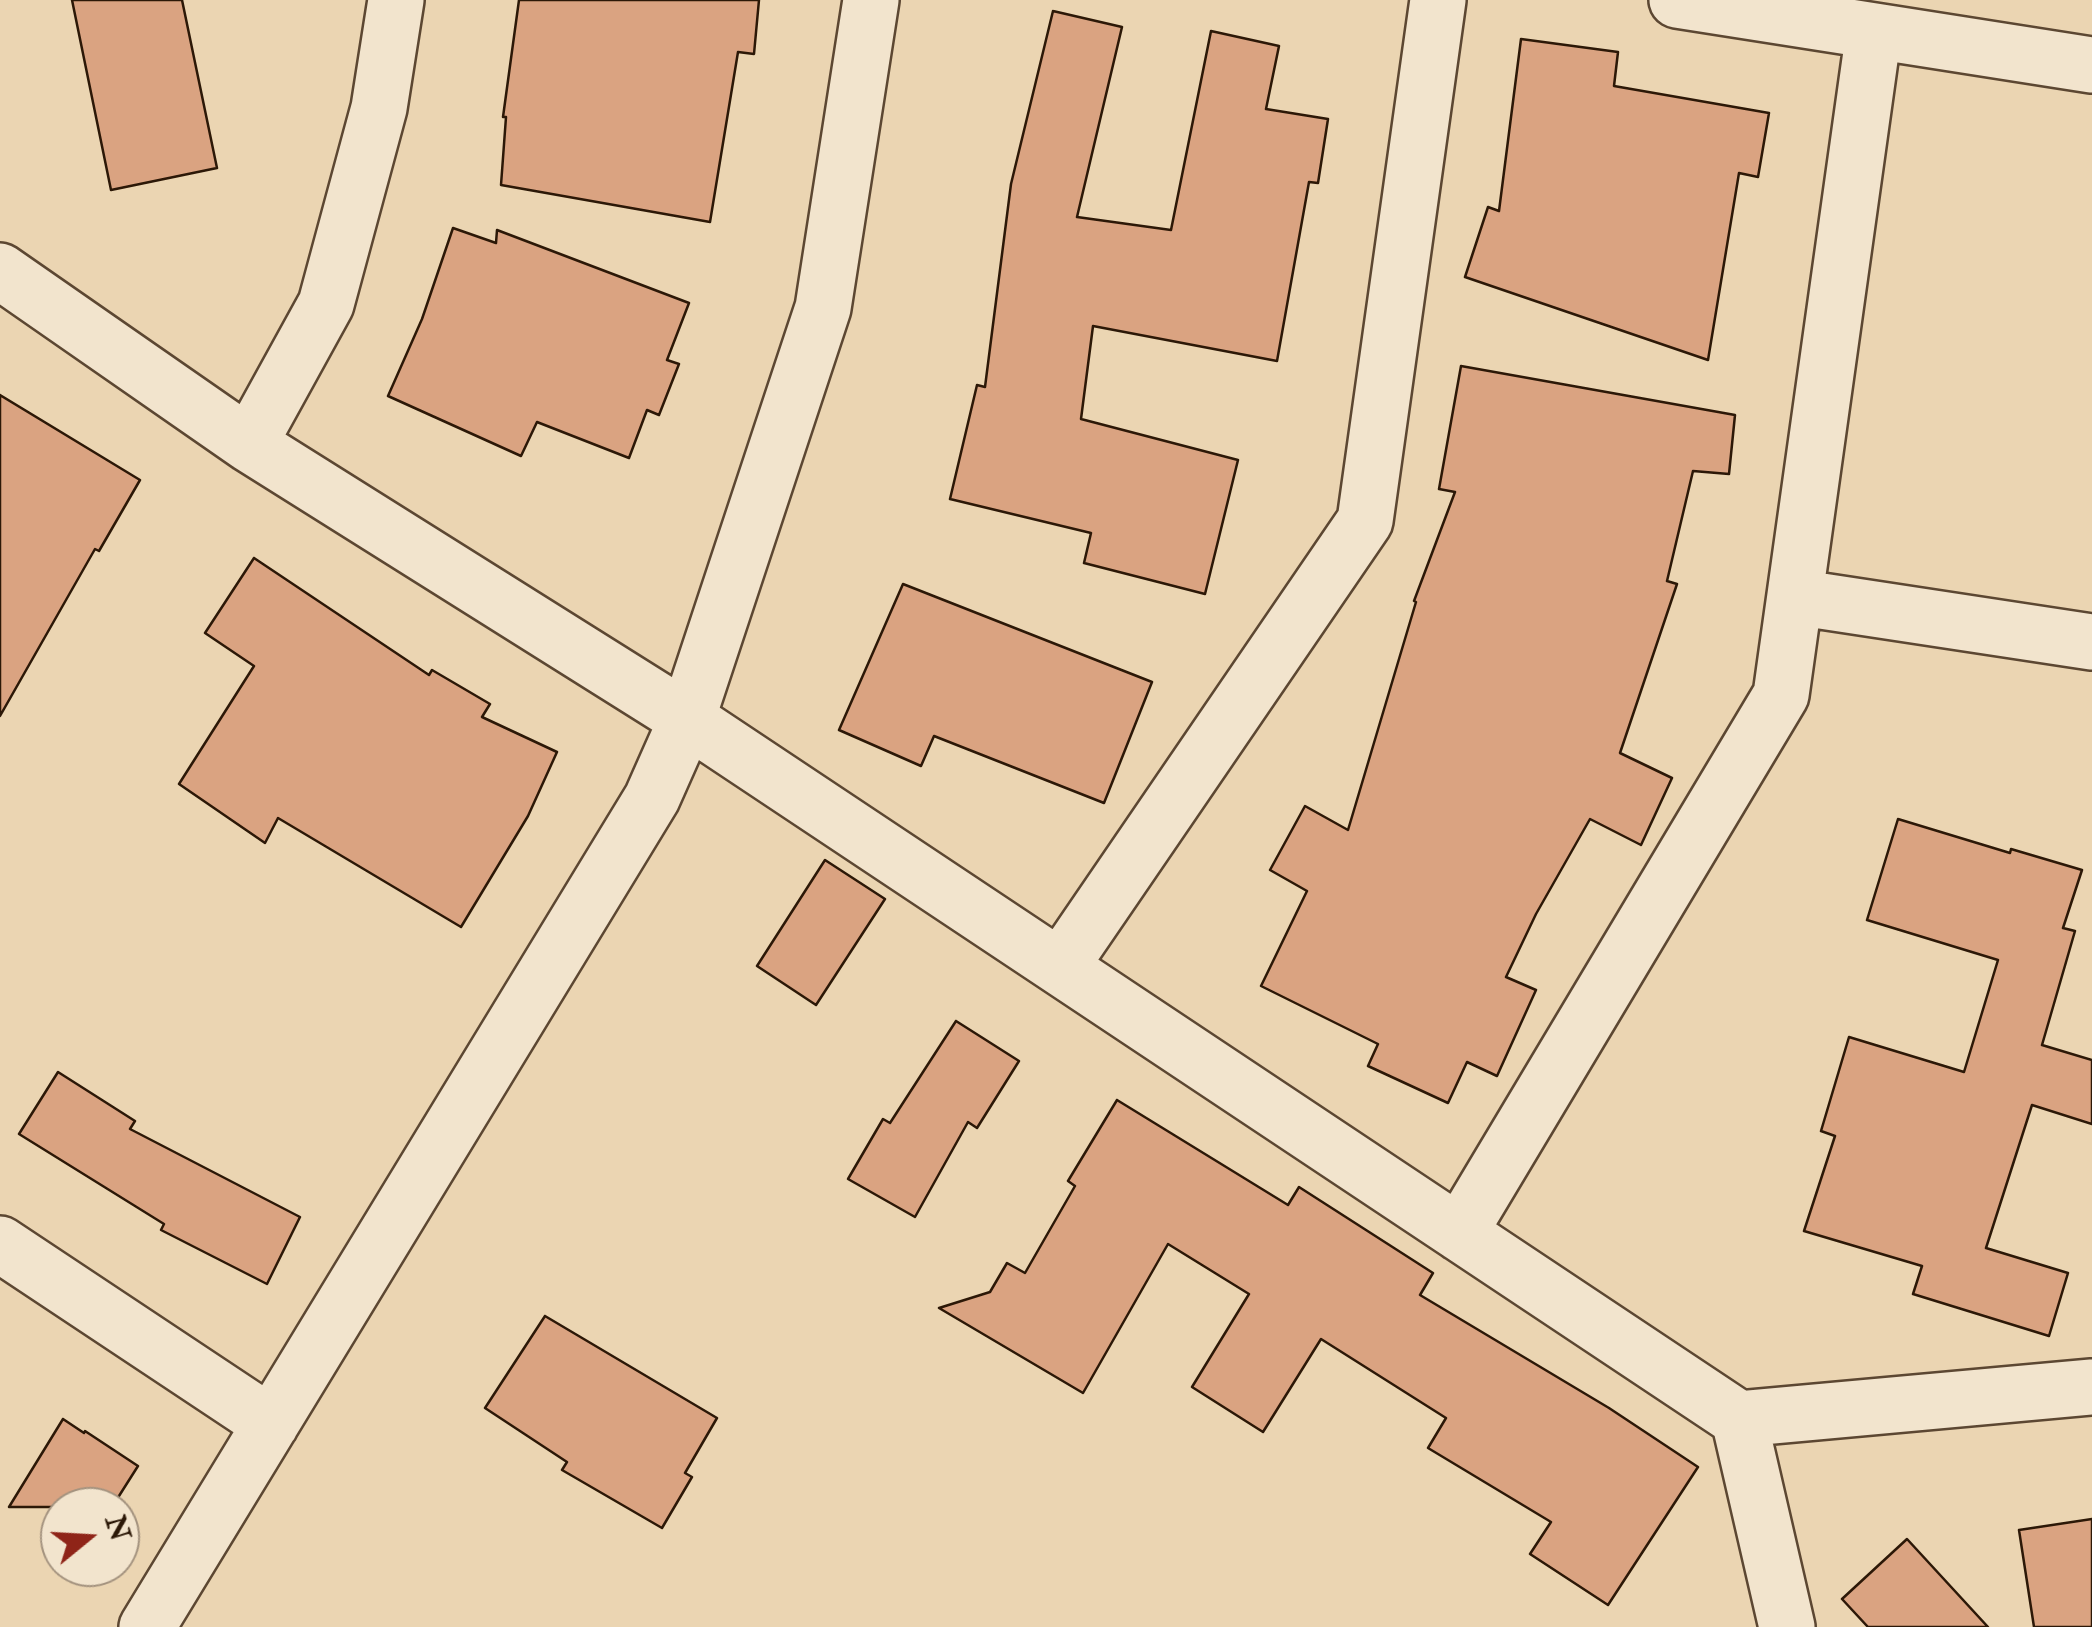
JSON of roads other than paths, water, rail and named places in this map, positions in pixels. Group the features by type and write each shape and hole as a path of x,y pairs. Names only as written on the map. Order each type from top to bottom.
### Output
{"street":[{"path":"249,444 326,304 379,108 396,0"},
{"path":"147,1627 652,798 687,719 823,308 871,0"},
{"path":"1060,967 1364,521 1438,0"},
{"path":"1678,0 2092,65"},
{"path":"1458,1233 1781,695 1874,31"},
{"path":"0,271 249,444 687,719 1739,1419 2092,1387"},
{"path":"1795,597 2092,642"},
{"path":"0,1244 271,1424"},
{"path":"1739,1419 1787,1627"}]}
